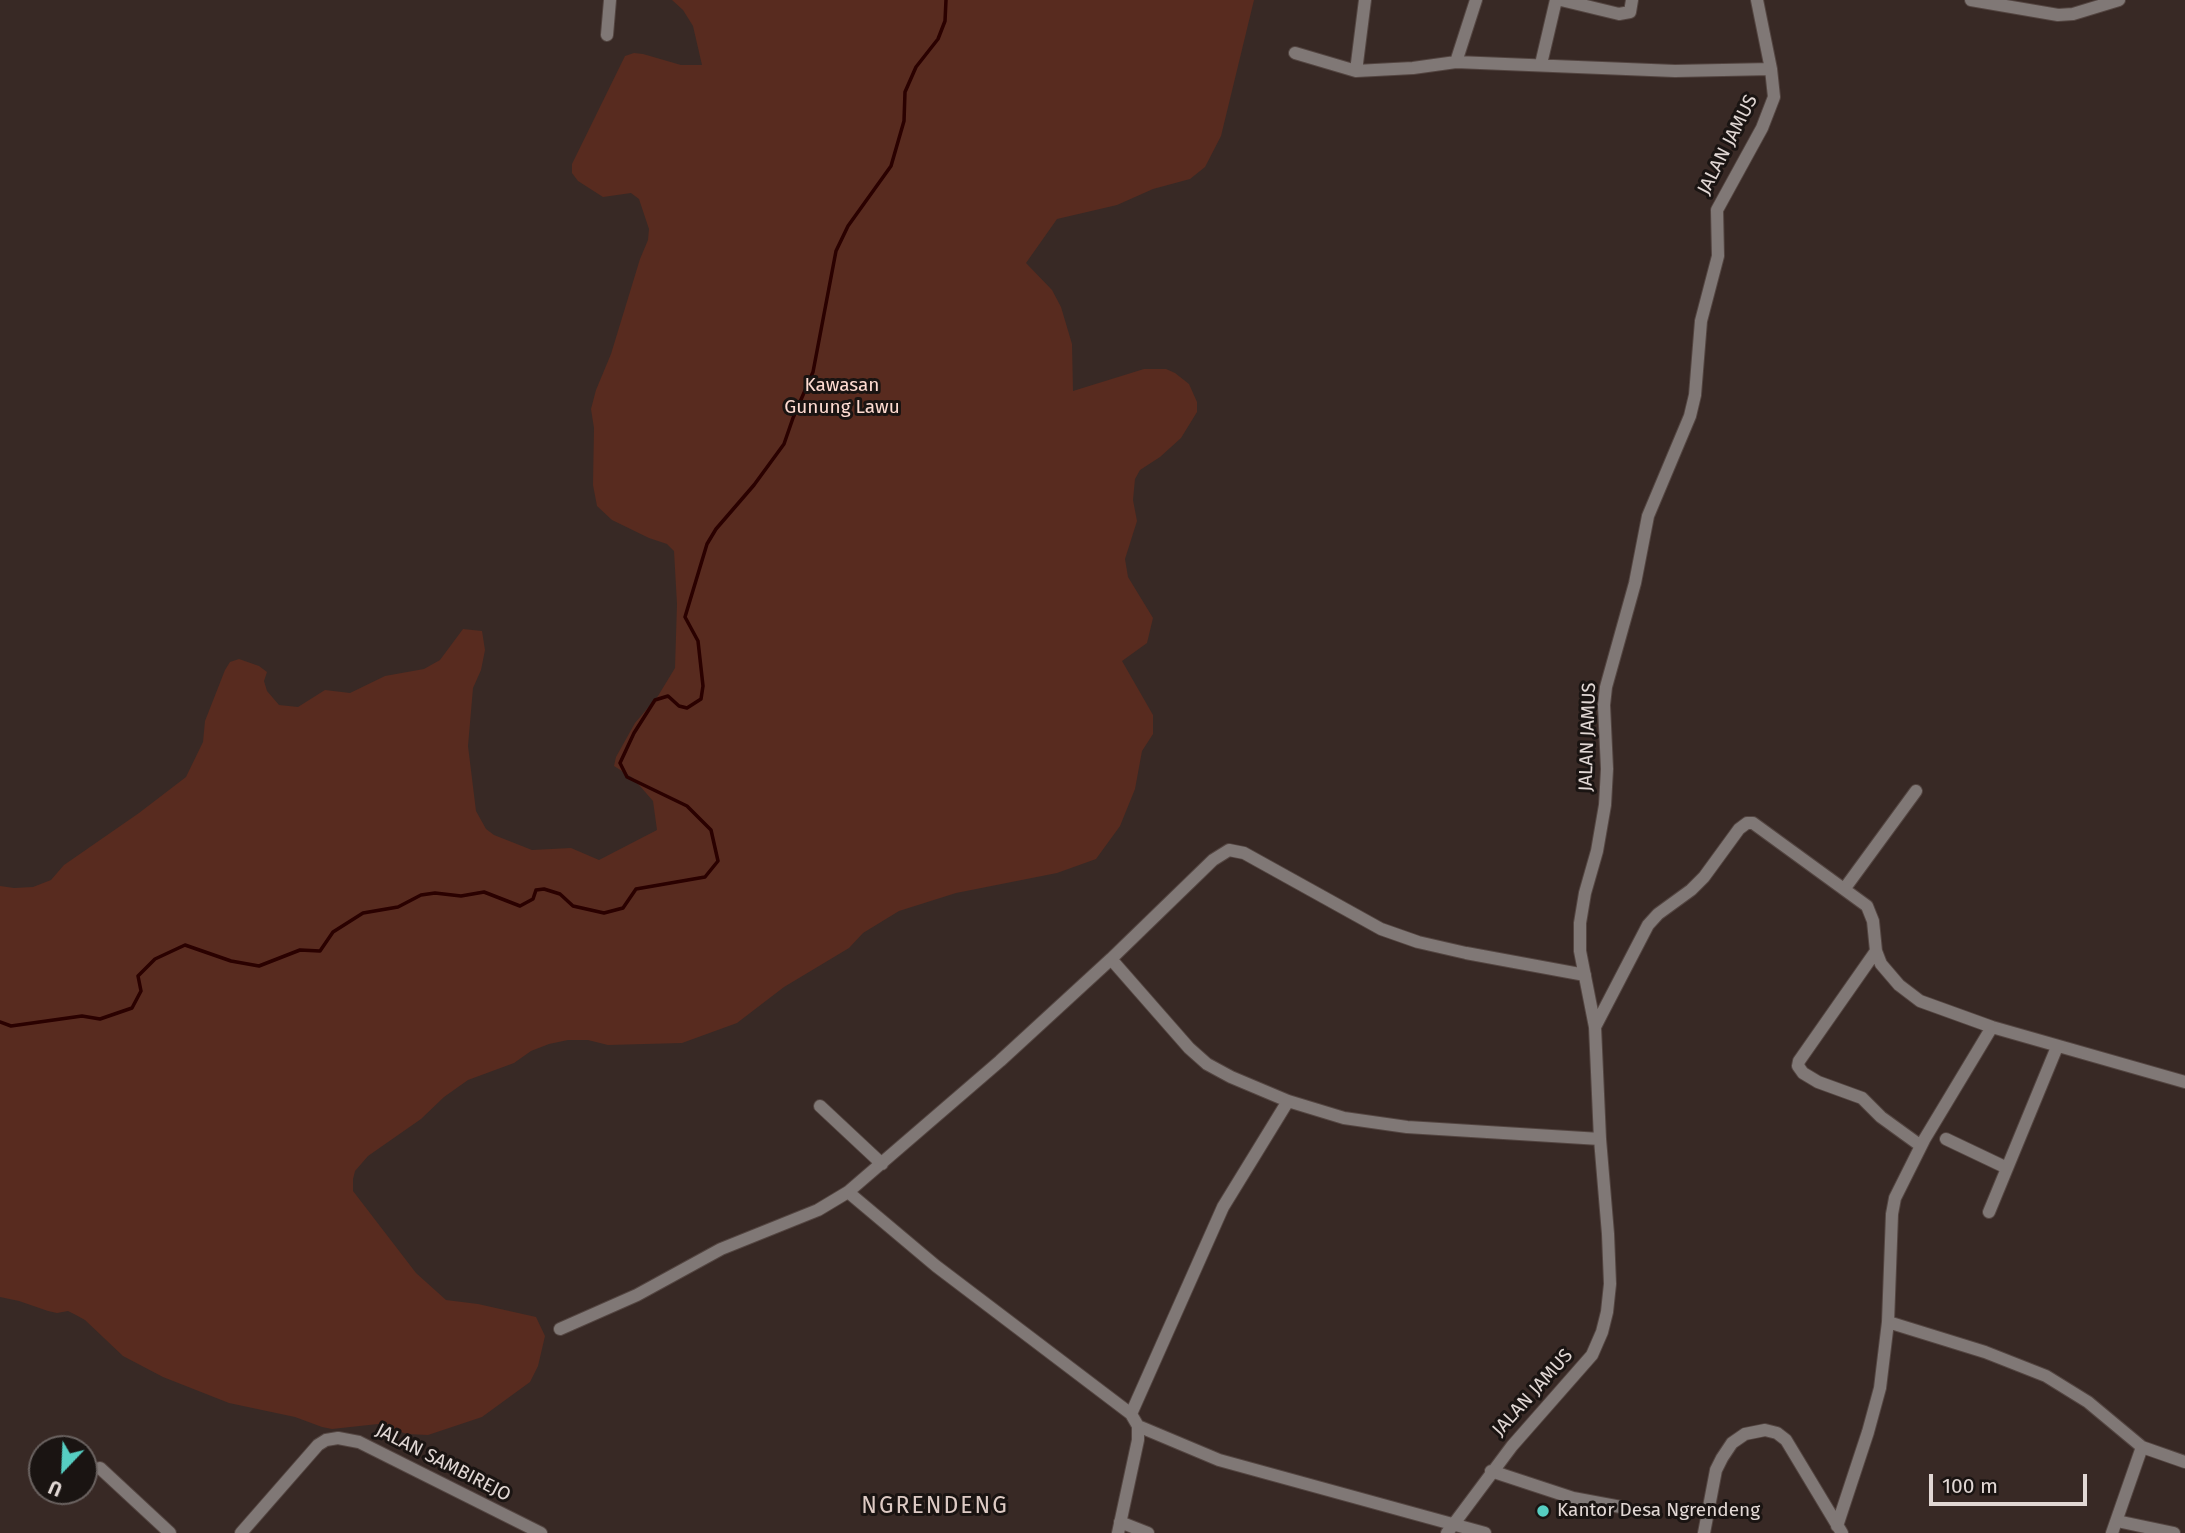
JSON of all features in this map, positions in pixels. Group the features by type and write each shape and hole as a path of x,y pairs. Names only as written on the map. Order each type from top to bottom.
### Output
{"street":[{"path":"607,35 610,0"},
{"path":"1356,71 1365,0"},
{"path":"1456,62 1476,0"},
{"path":"1541,64 1558,0 1619,15 1630,12 1632,0"},
{"name":"JALAN JAMUS","path":"1450,1529 1491,1471 1580,1371 1592,1355 1602,1332 1610,1284 1595,1027 1580,951 1580,923 1605,805 1606,687 1634,583 1648,516 1690,416 1695,395 1701,321 1718,256 1717,210 1771,108 1774,87 1757,0"},
{"path":"1971,0 2058,15 2073,14 2119,0"},
{"path":"1295,53 1356,71 1413,68 1456,62 1675,71 1771,69"},
{"path":"1844,888 1916,791"},
{"path":"1595,1027 1648,925 1704,877 1739,829 1748,823 1758,825 1867,906 1871,913 1876,951 1885,971 1920,1001 1992,1027 2185,1082"},
{"path":"560,1329 637,1295 721,1249 818,1210 848,1192 1000,1061 1213,860 1229,850 1244,853 1381,929 1418,942 1585,975"},
{"path":"1876,951 1798,1066 1803,1073 1818,1082 1862,1098 1921,1146"},
{"path":"1111,959 1189,1048 1207,1064 1288,1101 1344,1118 1407,1127 1600,1139"},
{"path":"1839,1529 1875,1411 1888,1322 1892,1214 1902,1181 1992,1027"},
{"path":"1989,1213 2057,1046"},
{"path":"1148,1533 1119,1527 1138,1440 1134,1420 1223,1207 1288,1101"},
{"path":"820,1106 882,1164"},
{"path":"1946,1139 2007,1168"},
{"path":"848,1192 936,1266 1134,1420 1219,1460 1450,1529 1485,1533"},
{"path":"1888,1322 1985,1352 2046,1377 2088,1402 2142,1447 2185,1462"},
{"path":"1704,1533 1716,1470 1722,1458 1732,1443 1745,1434 1765,1430 1777,1433 1786,1440 1839,1529"},
{"name":"JALAN SAMBIREJO","path":"240,1533 318,1445 338,1438 359,1442 541,1533"},
{"path":"2142,1447 2115,1527 2174,1533"},
{"path":"100,1468 170,1533"},
{"path":"1491,1471 1573,1498 1621,1507"}],"green space":[{"name":"Kawasan Gunung Lawu","path":"672,0 1254,0 1221,136 1205,167 1190,179 1153,189 1117,205 1057,219 1026,263 1052,290 1061,307 1072,344 1073,391 1144,369 1166,369 1189,384 1197,402 1197,412 1181,438 1140,470 1135,479 1133,500 1137,521 1125,559 1128,577 1153,618 1147,643 1122,661 1153,715 1153,734 1142,751 1135,789 1120,826 1096,859 1057,873 956,893 899,911 863,933 849,948 784,987 737,1023 682,1043 608,1045 588,1040 568,1040 531,1051 514,1063 468,1080 444,1097 421,1119 368,1156 355,1171 353,1191 416,1273 446,1300 536,1317 545,1336 538,1366 530,1382 482,1417 428,1435 407,1434 378,1424 332,1429 295,1417 229,1403 163,1377 123,1356 85,1320 68,1311 57,1313 0,1297 0,886 33,887 51,880 64,865 186,777 203,742 205,721 230,662 239,659 259,666 267,672 264,681 267,691 279,705 298,707 325,690 350,693 385,676 424,669 440,660 463,629 482,631 485,650 481,670 473,688 468,746 476,811 486,829 494,835 532,850 571,848 599,860 657,830 653,801 633,778 614,766 616,757 635,723 658,696 675,668 677,604 674,551 667,544 612,520 597,506 593,485 594,428 591,409 648,240 649,229 639,199 631,193 603,197 578,181 572,173 572,164 625,56 643,54 681,65 702,65 693,26 683,10"}],"waterway":[{"path":"0,1022 11,1026 82,1016 100,1019 132,1008 141,991 138,976 155,959 185,945 231,961 259,966 300,950 320,951 333,932 363,913 398,907 421,895 435,893 461,896 484,892 520,906 533,899 536,890 544,889 560,894 573,906 604,913 623,908 636,889 705,877 718,861 711,830 687,806 627,777 620,763 634,733 655,700 668,696 679,706 687,708 701,699 703,686 698,641 685,617 707,544 784,444 813,372 836,251 848,226 891,166 904,121 905,92 916,67 938,39 945,21 946,0"}],"place":[{"name":"Kantor Desa Ngrendeng","path":"1543,1511"}],"district":[{"name":"NGRENDENG","path":"935,1507"}]}
